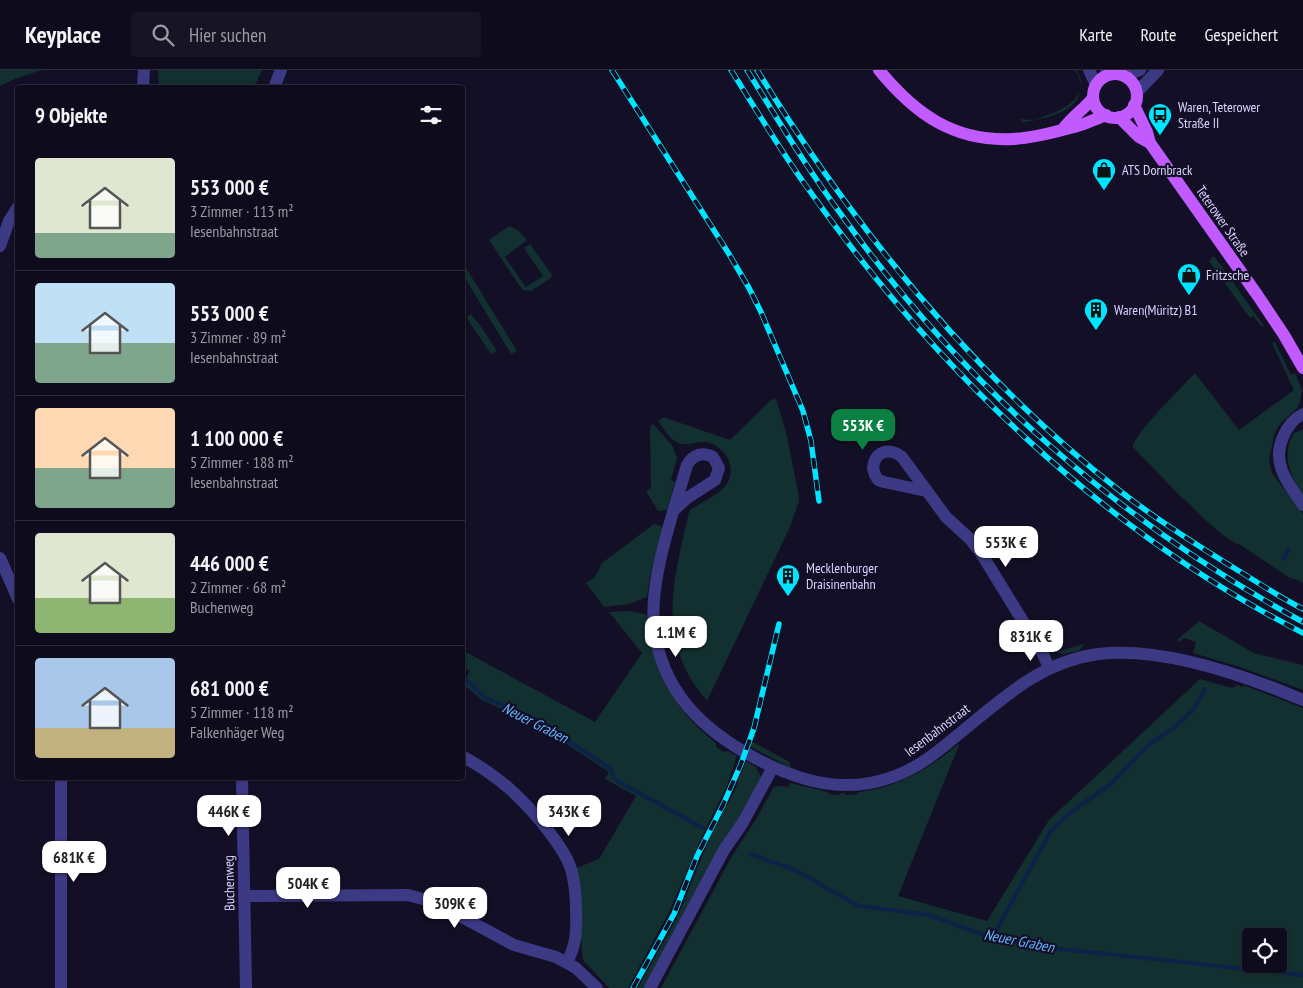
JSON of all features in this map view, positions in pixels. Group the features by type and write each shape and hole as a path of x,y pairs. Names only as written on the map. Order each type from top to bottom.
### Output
{"main road":[{"path":"879,70 908,102 928,117 965,134 993,139 1014,139 1075,127 1106,115 1119,117 1126,114 1134,105 1136,92 1134,86 1125,76 1108,72 1096,85 1094,98 1098,108 1106,115"},
{"path":"1063,129 1070,119 1094,98"},
{"name":"Teterower Straße","path":"1134,105 1147,132 1150,143 1258,296 1303,368"},
{"name":"Teterower Straße","path":"1119,117 1139,137 1150,143"}],"street":[{"path":"143,85 144,70"},
{"path":"275,85 281,70"},
{"path":"1090,70 1096,85"},
{"path":"1125,76 1140,70"},
{"path":"1136,92 1158,70"},
{"path":"0,246 8,221 15,211"},
{"path":"1303,414 1291,422 1280,443 1278,453 1283,475 1303,505"},
{"path":"926,491 946,517 970,539 981,553 1044,654 1050,668"},
{"name":"Iesenbahnstraat","path":"674,510 658,575 653,610 658,648 665,667 681,698 701,722 725,741 773,767 807,781 835,785 865,784 895,776 926,760 1015,688 1050,668 1071,660 1098,654 1150,654 1186,662 1237,676 1303,700"},
{"path":"0,558 15,592"},
{"path":"465,758 503,782 533,811 567,859 571,869 577,920 575,946 567,962"},
{"path":"650,988 724,850 742,824 773,767"},
{"path":"60,988 61,780"},
{"name":"Buchenweg","path":"242,780 246,988"},
{"path":"244,896 408,894 434,902 514,945 545,953 567,962 584,974 597,988"}],"green space":[{"path":"0,70 42,70 0,86"},
{"path":"158,70 262,70 255,85 159,85"},
{"path":"1081,86 1078,99 1066,110 1051,116 1036,120 1022,122 1021,119 1035,120 1070,104"},
{"path":"509,226 518,230 527,240 505,257 526,287 543,276 524,248 530,244 552,275 551,278 531,291 523,290 489,240"},
{"path":"1212,257 1215,257 1264,326 1262,327 1253,316 1250,318 1209,261"},
{"path":"465,266 517,351 511,354 465,278"},
{"path":"471,314 497,351 491,354 468,320 467,317"},
{"path":"1275,342 1291,375 1295,373 1302,390 1297,408 1280,424 1275,432 1269,459 1272,473 1303,514 1303,583 1290,578 1218,531 1182,498 1133,447 1135,441 1150,421 1195,373 1239,430 1294,390 1272,343"},
{"path":"776,399 786,432 799,501 790,527 707,701 691,678 680,656 674,633 672,610 674,587 689,512 727,484 730,476 730,467 727,457 718,447 705,442 679,443 670,437 658,421 663,417 730,440 771,400"},
{"path":"653,424 672,445 677,458 671,480 675,482 667,510 658,511 646,491 651,488 650,426"},
{"path":"1303,429 1303,496 1291,473 1288,449 1294,433"},
{"path":"654,524 662,528 650,576 647,597 629,604 604,607 586,583 595,577 602,563"},
{"path":"629,611 647,616 653,653 677,703 702,731 716,743 716,747 737,756 726,788 704,832 669,912 628,988 609,988 583,960 574,869 599,859 636,796 605,779 609,772 539,726 482,700 465,686 465,680 470,671 465,668 465,652 595,722 642,653 609,612"},
{"path":"1199,621 1254,653 1303,665 1303,690 1240,667 1193,653 1196,642 1184,638 1179,642 1177,640"},
{"path":"1084,644 1080,650 1064,654 1056,652"},
{"path":"1200,679 1232,688 1238,685 1242,687 1243,685 1303,708 1303,988 661,988 732,856 758,816 773,788 776,786 788,787 790,783 828,792 829,794 857,794 887,786 912,776 935,762 958,744 898,896 987,921 1049,820"},
{"path":"751,741 790,762 791,768 749,746"},
{"path":"746,761 756,767 761,777 645,988 638,988 677,918 710,837 734,792"}],"waterway":[{"path":"1283,559 1289,549"},
{"name":"Neuer Graben","path":"468,681 484,697 540,721 565,736 571,743 611,769 613,777 619,782 703,828"},
{"path":"992,938 1051,831 1071,812 1111,784 1149,744 1175,727 1193,710 1205,689"},
{"name":"Neuer Graben","path":"750,854 795,870 859,906 929,915 992,938 1042,947 1303,975"}],"railway":[{"path":"612,70 729,254 761,312 803,411 811,441 819,501"},
{"path":"731,70 794,169 854,251 908,316 965,379 1026,438 1090,494 1158,545 1229,592 1303,633"},
{"path":"747,70 818,181 890,279 940,338 994,393 1050,446 1109,495 1171,541 1236,583 1303,622"},
{"path":"757,70 834,187 876,242 920,297 966,349 1015,399 1066,446 1134,502 1208,552 1303,609"},
{"path":"633,988 674,914 697,856 741,764 754,728 779,624"}],"place":[{"name":"Waren, Teterower Straße II","path":"1160,136"},
{"name":"ATS Dornbrack","path":"1104,191"},
{"name":"Fritzsche","path":"1189,296"},
{"name":"Waren(Müritz) B1","path":"1096,331"},
{"name":"Mecklenburger Draisinenbahn","path":"788,597"}]}
